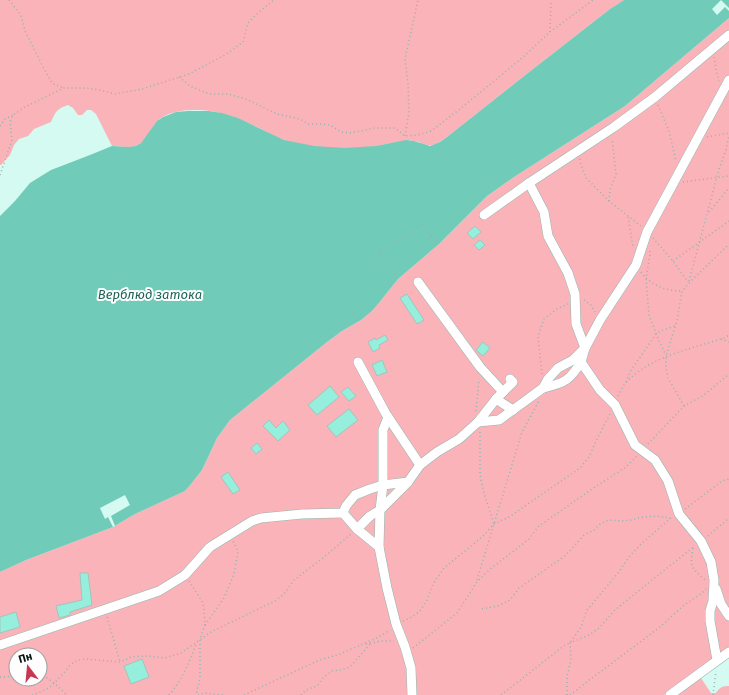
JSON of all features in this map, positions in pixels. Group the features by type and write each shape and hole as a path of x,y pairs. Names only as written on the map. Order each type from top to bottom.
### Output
{"lane":[{"path":"484,215 655,98 729,35"},
{"path":"543,388 554,386 566,381 574,373 581,362 585,348 600,320 636,265 647,232 729,80"},
{"path":"529,183 544,212 548,236 568,273 575,297 576,324 585,348"},
{"path":"418,282 480,367 499,396 513,410"},
{"path":"478,422 499,420 543,388 548,379 558,368 573,360 585,348"},
{"path":"358,362 388,417 420,465"},
{"path":"581,362 600,390 615,404 635,445 655,460 668,481 679,514 701,541 711,562 713,601 710,611 710,621 717,660"},
{"path":"357,529 370,516 380,510 408,482 420,465 437,452 459,439 478,422 499,396 513,382 510,379"},
{"path":"388,417 383,430 383,486 380,510 379,547 396,624 411,668 412,695"},
{"path":"343,513 346,506 355,495 370,489 408,482"},
{"path":"343,513 357,529 379,547"},
{"path":"0,645 159,591 185,575 210,547 252,521 261,518 302,514 343,513"},
{"path":"713,584 721,604 729,616"},
{"path":"670,695 729,652"}],"path":[{"path":"9,0 20,15 25,32 52,82 64,88"},
{"path":"0,126 5,119 25,107 64,88 86,88 115,94 142,89 189,74 225,55 243,42 248,23 274,0"},
{"path":"405,136 409,112 405,59 418,0"},
{"path":"550,32 551,0"},
{"path":"179,77 190,86 208,94 228,94 246,99 277,114 300,119 308,124 330,125 341,132 350,133 375,128 395,128 405,136 418,135 431,131 522,58 550,32 593,0"},
{"path":"713,49 716,70 722,92"},
{"path":"655,98 669,131 678,174"},
{"path":"0,175 12,140 10,122 13,115"},
{"path":"609,201 610,190 616,174 612,144 614,127"},
{"path":"688,282 726,150 729,134 698,138"},
{"path":"580,150 580,162 586,178 609,201 647,232 673,261 688,282"},
{"path":"673,183 729,176"},
{"path":"708,214 729,188"},
{"path":"628,217 634,251"},
{"path":"673,261 729,220"},
{"path":"382,259 380,252 423,224 439,244"},
{"path":"425,242 432,235"},
{"path":"684,406 668,378 666,367 666,356 675,326 682,291 688,282 729,244"},
{"path":"649,246 650,254 646,278 649,315 666,356"},
{"path":"636,265 646,278 660,287 672,291 682,291"},
{"path":"389,268 398,279"},
{"path":"542,373 538,336 544,320 575,297 591,305 600,320"},
{"path":"353,312 358,322"},
{"path":"626,384 631,370 656,334 675,326"},
{"path":"244,695 317,661 340,654 379,637 396,624 412,617 420,611 427,600 433,584 444,568 483,536 494,524 509,517 580,468 589,457 617,397 631,378 654,361 729,335"},
{"path":"721,339 729,342"},
{"path":"480,367 476,413 480,430 480,473 485,500 494,524"},
{"path":"360,645 388,640 395,641 406,650 442,625 457,612 477,582 489,570 529,539 539,526 592,489 626,468 684,406 704,395 729,374"},
{"path":"477,582 522,432 537,405 543,388"},
{"path":"569,695 567,677 571,659 570,643 581,627 587,610 641,544 670,518 679,514 722,481 729,479"},
{"path":"482,609 498,606 510,600 519,588 566,555 584,535 594,530 600,523 610,520 632,520 643,516 670,518"},
{"path":"501,695 565,645 589,635 599,628 615,610 729,518"},
{"path":"32,695 43,691 54,683 70,665 78,660 86,659 120,662 131,657 148,656 165,658 181,653 211,632 274,601 284,594 294,580 357,529"},
{"path":"224,695 196,695 200,678 200,639 205,626 224,598 234,574 238,552 230,534"},
{"path":"569,695 660,627 684,605 713,584 694,570 691,563 693,548"},
{"path":"185,575 203,603 205,626"},
{"path":"105,609 120,662"},
{"path":"169,695 190,660 197,641"},
{"path":"301,695 306,690 317,686 324,677 332,671 350,667 372,642"},
{"path":"713,695 717,660"},
{"path":"48,679 67,695"}],"shaded area":[{"path":"0,0 624,0 610,9 447,137 433,145 408,141 354,148 318,147 282,139 247,122 218,112 197,110 181,111 161,118 145,139 136,146 112,146 96,114 91,110 87,110 82,115 78,115 73,108 68,105 57,111 51,122 34,129 28,136 19,139 14,145 10,155 0,165"},
{"path":"729,18 729,647 664,695 0,695 0,572 26,560 113,527 135,514 185,491 202,470 217,438 230,420 327,342 372,311 398,279 439,244 487,196 625,106"},
{"path":"701,678 711,693 716,693 721,687 729,686 729,695 677,695"}],"water":[{"name":"Верблюд затока","path":"624,0 729,0 729,18 625,106 487,196 439,244 398,279 372,311 327,342 230,420 217,438 202,470 185,491 135,514 113,527 26,560 0,572 0,216 30,183 51,170 112,146 136,146 141,143 157,121 176,112 209,111 222,113 238,118 284,140 314,146 345,148 376,146 406,140 430,146 447,137 610,9"}],"pier":[{"path":"721,0 729,8 729,11 725,7 717,15 712,9"},
{"path":"125,495 130,505 111,516 115,526 113,527 108,517 105,519 100,508"}],"building":[{"path":"475,226 481,232 473,239 467,233"},
{"path":"480,240 485,245 479,250 474,245"},
{"path":"407,294 424,320 417,324 400,298"},
{"path":"385,335 388,340 379,345 380,348 373,352 368,342"},
{"path":"483,342 490,348 483,356 476,350"},
{"path":"382,360 387,372 377,376 372,365"},
{"path":"330,386 339,397 317,415 308,405"},
{"path":"348,387 356,396 349,401 341,392"},
{"path":"349,409 358,420 336,437 327,426"},
{"path":"269,420 276,428 283,421 290,430 278,441 263,426"},
{"path":"257,443 262,449 256,454 251,448"},
{"path":"228,472 240,490 233,494 221,477"},
{"path":"80,573 88,573 92,605 70,612 70,615 59,618 56,606 82,600"},
{"path":"16,612 20,627 0,633 0,617"},
{"path":"142,659 149,677 131,684 124,666"}]}
